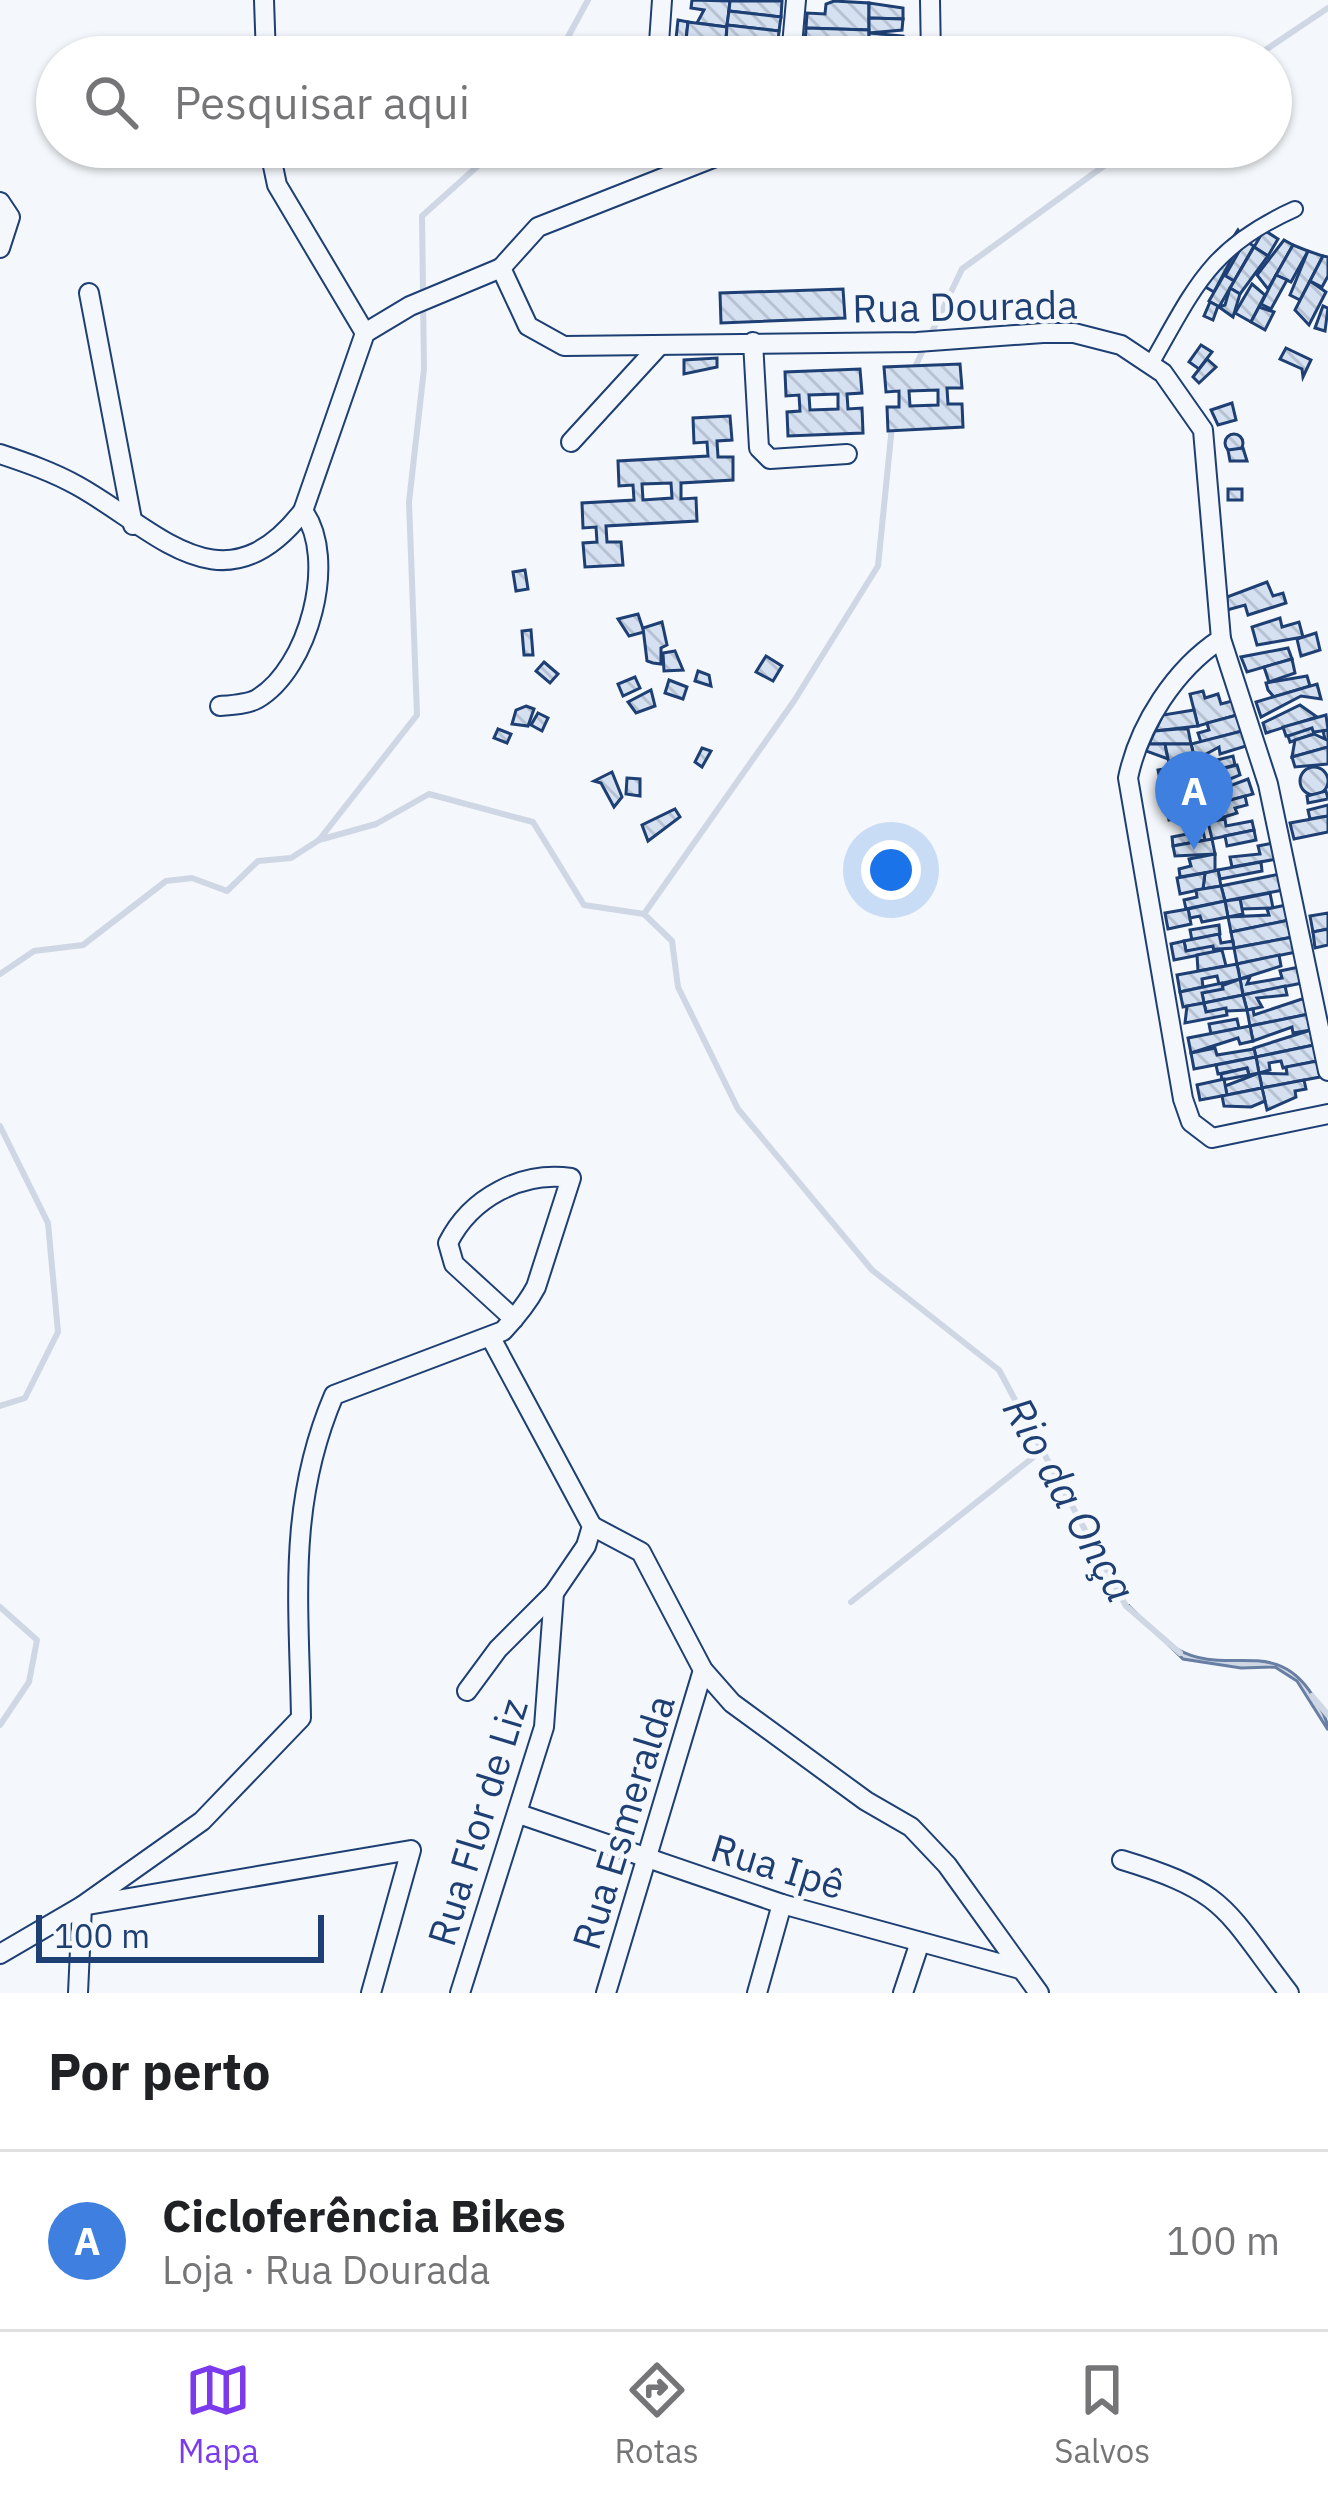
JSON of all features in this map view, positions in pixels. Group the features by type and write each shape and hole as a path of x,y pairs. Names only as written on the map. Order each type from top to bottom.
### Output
{"street":[{"path":"263,0 265,36"},
{"path":"659,36 662,0"},
{"path":"793,36 796,0"},
{"path":"930,0 931,36"},
{"path":"273,168 277,185 364,333"},
{"path":"0,454 82,488 133,525 194,558 221,560 266,547 303,511 364,333 410,306 502,268 538,227 688,168"},
{"path":"0,202 10,217 0,248"},
{"path":"1150,364 1206,268 1253,227 1295,208"},
{"name":"Rua Dourada","path":"502,268 519,314 550,341 584,349 917,342 1074,333 1121,345 1180,392 1203,430 1221,639 1268,784 1328,1071"},
{"path":"89,293 133,525"},
{"path":"753,342 759,448 770,459 847,454"},
{"path":"571,442 658,347"},
{"path":"220,706 255,700 267,690 301,636 321,585 322,560 316,529 303,511"},
{"path":"1221,639 1190,664 1161,704 1140,740 1128,778 1183,1099 1197,1130 1212,1138 1328,1114"},
{"path":"0,1954 82,1906 202,1821 301,1718 298,1534 310,1452 334,1395 490,1338 514,1319 536,1287 571,1178 524,1177 468,1217 448,1243 454,1264 514,1319"},
{"path":"490,1338 592,1532 641,1552 703,1670 749,1719 910,1827 947,1865 1039,1993"},
{"path":"467,1691 554,1593 592,1532"},
{"name":"Rua Flor de Liz","path":"460,1993 519,1814 548,1706 554,1593"},
{"path":"517,1630 551,1654"},
{"name":"Rua Esmeralda","path":"606,1993 703,1670"},
{"name":"Rua Ipê","path":"519,1814 782,1904 1020,1969"},
{"path":"82,1906 411,1850 371,1993"},
{"path":"1122,1859 1205,1891 1238,1921 1289,1993"},
{"path":"758,1993 782,1904"},
{"path":"78,1993 82,1906"},
{"path":"903,1993 920,1942"}],"water":[{"path":"1156,1633 1196,1657 1283,1667 1313,1696 1328,1730 1297,1681 1275,1667 1241,1668 1183,1659"}],"building":[{"path":"692,0 730,1 727,27 697,23 704,10 691,8"},
{"path":"730,1 782,1 781,17 729,11"},
{"path":"869,3 869,30 806,28 807,13 825,14 826,4"},
{"path":"869,3 903,8 903,19 869,18"},
{"path":"729,11 781,17 779,31 727,25"},
{"path":"869,18 903,19 902,30 869,33"},
{"path":"678,20 688,22 686,36 676,36"},
{"path":"688,22 727,27 726,36 686,36"},
{"path":"727,25 779,31 779,36 726,36"},
{"path":"806,28 869,30 869,36 806,36"},
{"path":"1238,230 1243,237 1214,292 1202,285"},
{"path":"1264,230 1278,239 1268,256 1254,247"},
{"path":"1284,240 1293,245 1268,289 1257,275"},
{"path":"1245,241 1254,246 1234,281 1225,276"},
{"path":"1293,245 1308,251 1291,282 1276,275"},
{"path":"1254,247 1268,256 1240,294 1230,288"},
{"path":"1308,251 1323,256 1300,300 1290,295"},
{"path":"1323,256 1328,257 1328,276 1322,287 1310,281"},
{"path":"1224,275 1234,281 1219,307 1209,301"},
{"path":"1276,275 1287,280 1271,309 1261,304"},
{"path":"1310,281 1326,292 1309,325 1295,310"},
{"path":"1252,284 1265,295 1251,322 1235,313"},
{"path":"1230,288 1240,294 1233,317 1219,307 1225,305"},
{"path":"843,289 845,318 721,323 720,293"},
{"path":"1210,302 1218,306 1213,320 1204,316"},
{"path":"1323,306 1328,308 1325,331 1315,328"},
{"path":"1259,307 1274,312 1265,330 1251,322"},
{"path":"1201,345 1212,352 1199,369 1189,362"},
{"path":"1286,348 1311,360 1303,377 1302,369 1280,359"},
{"path":"717,358 717,367 684,374 684,360"},
{"path":"1207,359 1216,367 1199,383 1193,377"},
{"path":"960,364 962,388 947,388 948,404 962,404 963,427 888,431 887,407 899,407 899,391 886,392 884,367","holes":["938,390 938,405 910,406 909,391"]},
{"path":"860,369 862,393 847,394 848,409 862,408 863,433 788,436 787,412 800,411 799,395 786,396 785,372","holes":["838,394 838,409 810,410 809,395"]},
{"path":"1232,403 1236,420 1218,425 1211,410"},
{"path":"730,416 732,440 717,441 718,457 733,457 733,480 681,483 681,499 696,498 697,521 606,526 607,542 621,542 623,565 585,567 583,543 597,542 596,527 583,528 582,503 634,500 633,485 619,486 618,461 708,456 707,442 694,443 693,418","holes":["671,483 672,498 643,500 642,484"]},
{"path":"1234,434 1243,443 1234,452 1225,443"},
{"path":"1243,448 1247,461 1230,461 1228,450"},
{"path":"1228,489 1242,489 1242,500 1228,500"},
{"path":"525,570 528,589 516,591 513,572"},
{"path":"1267,582 1273,596 1283,593 1286,603 1248,615 1245,605 1227,610 1227,597"},
{"path":"638,614 644,632 629,636 618,619"},
{"path":"1280,618 1282,627 1299,622 1303,637 1257,645 1252,627"},
{"path":"662,622 667,645 661,648 661,664 647,661 643,628"},
{"path":"531,630 533,655 524,655 522,631"},
{"path":"1316,633 1320,650 1301,656 1297,639"},
{"path":"1288,648 1292,659 1247,672 1241,657"},
{"path":"675,651 683,670 664,671 663,653"},
{"path":"766,656 782,666 773,681 756,672"},
{"path":"1292,659 1295,673 1269,682 1264,667"},
{"path":"544,662 558,674 550,683 536,671"},
{"path":"698,671 709,675 711,686 695,681"},
{"path":"1307,676 1310,686 1274,697 1266,683"},
{"path":"635,677 640,688 623,696 618,684"},
{"path":"669,680 687,687 683,699 665,693"},
{"path":"1317,684 1321,699 1301,696 1261,717 1256,702"},
{"path":"651,690 655,706 636,713 628,702"},
{"path":"1203,691 1205,698 1218,694 1221,704 1232,701 1237,715 1198,726 1190,694"},
{"path":"1300,705 1317,717 1266,733 1263,723"},
{"path":"534,709 528,726 512,724 516,710"},
{"path":"1194,710 1198,726 1155,731 1163,715"},
{"path":"538,713 548,718 542,731 531,725"},
{"path":"1237,715 1242,731 1201,742 1198,733 1209,730 1207,723"},
{"path":"1326,715 1328,730 1286,736 1283,727"},
{"path":"1312,728 1314,734 1290,742 1288,736"},
{"path":"498,729 511,734 507,743 494,738"},
{"path":"1188,729 1191,744 1149,744 1155,731"},
{"path":"1328,730 1328,747 1292,757 1295,740 1314,734 1325,739 1323,731"},
{"path":"1242,731 1246,746 1220,754 1219,747 1195,760 1191,744"},
{"path":"1149,744 1165,744 1168,759 1146,751"},
{"path":"1165,744 1191,744 1198,772 1160,780 1158,770 1170,768"},
{"path":"1328,747 1328,764 1295,767 1292,757"},
{"path":"702,748 711,751 702,767 695,762"},
{"path":"1233,756 1235,765 1201,774 1201,764"},
{"path":"1237,765 1240,775 1201,791 1198,775"},
{"path":"1314,767 1324,771 1328,781 1324,791 1314,795 1304,791 1300,781 1304,771"},
{"path":"612,772 622,797 614,807 601,783 594,781"},
{"path":"1198,774 1201,788 1164,788 1162,779"},
{"path":"627,778 640,779 640,796 626,794"},
{"path":"1248,779 1253,794 1205,807 1203,796"},
{"path":"1326,791 1328,799 1308,803 1307,796"},
{"path":"1193,796 1197,814 1169,820 1165,801"},
{"path":"1245,796 1247,805 1235,808 1237,813 1208,822 1205,807"},
{"path":"1328,805 1328,816 1310,819 1308,810"},
{"path":"675,809 680,817 648,841 642,825"},
{"path":"1328,816 1328,832 1294,839 1290,823"},
{"path":"1225,819 1226,826 1252,821 1254,830 1212,839 1208,822"},
{"path":"1254,830 1256,840 1227,846 1225,836"},
{"path":"1203,831 1205,840 1173,846 1172,837"},
{"path":"1212,839 1215,854 1175,856 1173,846"},
{"path":"1273,843 1277,859 1232,867 1230,857 1260,854 1258,846"},
{"path":"1215,854 1215,871 1180,877 1179,869 1191,866 1189,859"},
{"path":"1261,862 1262,871 1220,879 1218,870"},
{"path":"1218,870 1221,886 1203,889 1205,873"},
{"path":"1205,873 1203,889 1180,894 1177,878"},
{"path":"1280,874 1283,890 1225,901 1221,886"},
{"path":"1221,886 1225,901 1186,909 1184,900 1197,897 1196,890"},
{"path":"1270,893 1273,908 1242,909 1240,899"},
{"path":"1240,899 1243,914 1228,917 1225,901"},
{"path":"1225,901 1228,917 1202,922 1200,916 1190,918 1188,909"},
{"path":"1286,905 1289,920 1231,932 1228,917 1269,915 1267,909"},
{"path":"1188,909 1191,924 1168,929 1165,913"},
{"path":"1328,913 1328,929 1313,932 1310,916"},
{"path":"1289,920 1293,937 1234,948 1231,932"},
{"path":"1219,925 1220,934 1192,940 1190,930"},
{"path":"1328,929 1328,945 1315,948 1313,932"},
{"path":"1219,934 1221,943 1233,941 1234,948 1186,951 1184,941"},
{"path":"1293,937 1296,952 1237,964 1234,948"},
{"path":"1184,941 1186,951 1213,946 1214,952 1174,960 1171,944"},
{"path":"1222,950 1226,966 1198,971 1197,955"},
{"path":"1279,955 1281,966 1240,979 1237,964"},
{"path":"1237,964 1240,979 1219,984 1217,976 1202,979 1203,987 1180,992 1177,975"},
{"path":"1299,967 1302,983 1243,995 1240,979 1250,977 1247,984 1282,978 1280,971"},
{"path":"1240,979 1243,995 1204,1003 1202,993"},
{"path":"1222,983 1223,989 1202,993 1204,1003 1183,1007 1180,992"},
{"path":"1285,986 1287,995 1257,998 1262,1007 1247,1010 1243,995"},
{"path":"1243,995 1247,1010 1206,1012 1204,1003"},
{"path":"1305,998 1309,1014 1250,1026 1247,1010 1253,1009 1254,1015"},
{"path":"1204,1003 1206,1012 1226,1008 1227,1015 1185,1023 1187,1006"},
{"path":"1309,1014 1311,1030 1293,1033 1292,1027 1253,1041 1250,1026"},
{"path":"1237,1019 1239,1028 1211,1034 1209,1024"},
{"path":"1250,1026 1253,1041 1240,1044 1238,1038 1191,1053 1188,1038"},
{"path":"1311,1030 1314,1045 1256,1057 1254,1048"},
{"path":"1314,1045 1317,1061 1283,1068 1281,1061 1269,1063 1270,1070 1259,1073 1256,1057"},
{"path":"1215,1048 1217,1055 1254,1049 1256,1057 1194,1069 1191,1053"},
{"path":"1256,1057 1259,1073 1249,1075 1247,1068 1218,1074 1216,1065"},
{"path":"1317,1061 1320,1077 1262,1088 1259,1073 1287,1074 1286,1067"},
{"path":"1247,1068 1249,1075 1222,1080 1221,1074"},
{"path":"1259,1073 1262,1088 1227,1095 1225,1086"},
{"path":"1224,1079 1227,1095 1200,1100 1197,1085"},
{"path":"1304,1080 1306,1089 1267,1110 1262,1088"},
{"path":"1262,1088 1265,1101 1251,1107 1224,1106 1222,1096"}],"waterway":[{"path":"568,36 588,0"},
{"path":"1286,36 1328,8"},
{"path":"319,840 417,715 409,502 424,369 422,216 476,168"},
{"path":"914,369 962,269 1101,168"},
{"path":"644,914 794,701 878,566 892,426"},
{"path":"0,974 34,951 83,945 166,881 192,878 227,891 258,861 291,858 319,840 376,824 429,794 533,822 584,905 644,914"},
{"path":"644,914 672,941 678,987 738,1109 872,1270 999,1370 1126,1606 1180,1653"},
{"path":"0,1126 48,1223 58,1332 25,1398 0,1406"},
{"path":"851,1602 1045,1448"},
{"path":"0,1607 37,1640 29,1682 0,1725"},
{"name":"Rio da Onça","path":"1312,1696 1328,1715"}],"place":[{"name":"Cicloferência Bikes","path":"1194,850"}]}
